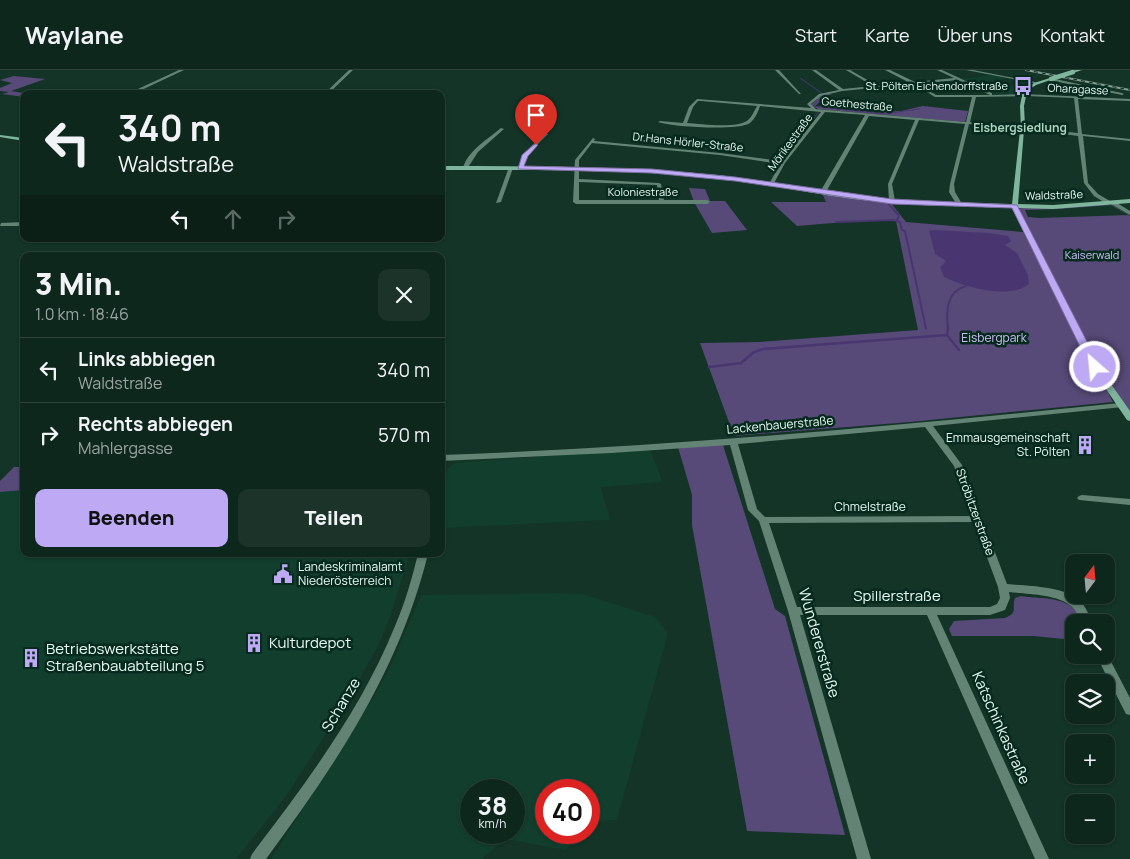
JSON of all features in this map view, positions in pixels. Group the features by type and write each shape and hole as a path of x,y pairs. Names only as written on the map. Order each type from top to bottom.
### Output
{"street":[{"path":"138,90 182,70"},
{"path":"330,90 351,70"},
{"path":"777,70 800,94"},
{"path":"814,70 842,90"},
{"path":"848,70 878,87"},
{"path":"887,70 935,96"},
{"path":"939,70 994,96"},
{"path":"968,70 1038,83"},
{"path":"989,74 997,70"},
{"path":"1080,70 1038,83 1027,89 1022,106 1025,128 1014,206 1095,367 1130,418"},
{"path":"815,94 959,79"},
{"path":"1051,79 1093,90 1130,95"},
{"path":"793,93 807,94"},
{"path":"814,109 809,104 823,94"},
{"name":"Oharagasse","path":"935,96 1076,97 1130,100"},
{"path":"959,204 952,192 952,184 974,96"},
{"path":"1076,97 1086,183 1096,195 1130,213"},
{"name":"Goethestraße","path":"685,124 691,107 698,100 1014,127"},
{"path":"660,122 723,126 743,125 750,121 759,104"},
{"name":"Mörikestraße","path":"771,184 784,163 824,110"},
{"path":"823,192 868,114"},
{"path":"892,202 890,184 917,119"},
{"path":"1014,127 1130,140"},
{"path":"465,168 476,151 502,129"},
{"path":"520,168 525,155 546,134"},
{"path":"0,136 20,139"},
{"name":"Dr.Hans Hörler-Straße","path":"576,168 579,157 592,140 784,163"},
{"name":"Waldstraße","path":"445,168 576,168 690,174 892,202 1053,207 1130,201"},
{"path":"498,202 511,168"},
{"path":"576,168 577,180 659,184 662,202"},
{"name":"Koloniestraße","path":"577,180 576,202 578,203 707,202"},
{"path":"1,225 20,224"},
{"name":"Lackenbauerstraße","path":"445,458 514,456 733,442 1120,405"},
{"name":"Ströbitzerstraße","path":"927,424 958,466 1003,588 1004,598 1001,607"},
{"name":"Wundererstraße","path":"733,442 753,510 762,520 793,611 864,859"},
{"path":"1082,498 1130,502"},
{"name":"Chmelstraße","path":"762,520 978,519"},
{"name":"Schanze","path":"257,859 314,779 367,694 396,637 422,557"},
{"path":"1003,588 1056,595 1073,602 1083,614"},
{"name":"Spillerstraße","path":"793,611 990,611 1001,607"},
{"name":"Katschinkastraße","path":"930,611 1042,859"},
{"path":"1107,664 1130,710"}],"shaded area":[{"path":"993,75 1006,78 995,83 1023,88 1020,94 993,94 962,79"},
{"path":"929,231 1008,236 1011,241 1005,245 1017,253 1028,275 1029,284 1020,289 999,291 963,285 944,277 940,267 946,261 935,254"},
{"path":"649,448 663,482 601,487 610,520 445,528 447,469 455,463"},
{"path":"20,490 20,557 409,557 380,642 350,696 287,795 236,859 0,859 0,492"},
{"path":"583,594 655,617 668,633 617,820 600,821 600,779 535,779 535,844 571,844 566,850 525,843 525,779 460,779 460,844 499,844 482,859 271,859 375,695 390,667 421,595"}],"green space":[{"path":"14,76 45,79 11,91 20,92 20,96 2,94 9,92 0,91 0,88 12,83 0,80"},
{"path":"832,94 826,96 815,106 875,112 901,111 923,106 968,111 965,122 818,109 811,105 821,96"},
{"path":"689,188 705,189 710,201 725,201 747,230 712,233 694,202"},
{"name":"Eisbergpark","path":"822,193 890,202 906,222 1023,232 1113,402 910,422 734,436 700,343 760,342 918,330 896,221 857,221 797,226 771,202 826,202"},
{"name":"Kaiserwald","path":"1109,204 1111,205 1025,210 1028,217 1039,218 1130,216 1130,413 1100,368 1018,209"},
{"path":"723,445 775,609 785,616 845,835 747,831 692,525 692,495 678,447"},
{"path":"14,467 20,467 20,490 0,492 0,481"},
{"path":"1021,596 1058,600 1072,607 1079,614 1065,614 1065,639 1033,636 952,636 949,629 954,621 1005,618 1009,616 1013,612 1015,598"}],"waterway":[{"path":"800,78 823,94"},
{"path":"824,95 813,106 884,114 919,109"},
{"path":"814,118 819,111"},
{"path":"888,203 899,216 897,220"},
{"path":"836,222 893,220 900,222 902,230 905,231 926,329"},
{"path":"948,328 947,316 951,297 954,292 966,286"},
{"path":"947,335 948,328"},
{"path":"709,367 741,363 754,352 763,349 947,335"},
{"path":"947,335 959,350"}],"railway":[{"path":"1026,70 1130,90"}],"place":[{"name":"St. Pölten Eichendorffstraße","path":"1023,86"},
{"name":"Emmausgemeinschaft St. Pölten","path":"1085,445"},
{"name":"Landeskriminalamt Niederösterreich","path":"283,574"},
{"name":"Kulturdepot","path":"254,643"},
{"name":"Betriebswerkstätte Straßenbauabteilung 5","path":"31,658"}],"district":[{"name":"Eisbergsiedlung","path":"1020,128"}],"route":[{"path":"536,145 525,155 520,168 594,168 652,171 735,179 892,202 1014,206 1095,367"}]}
